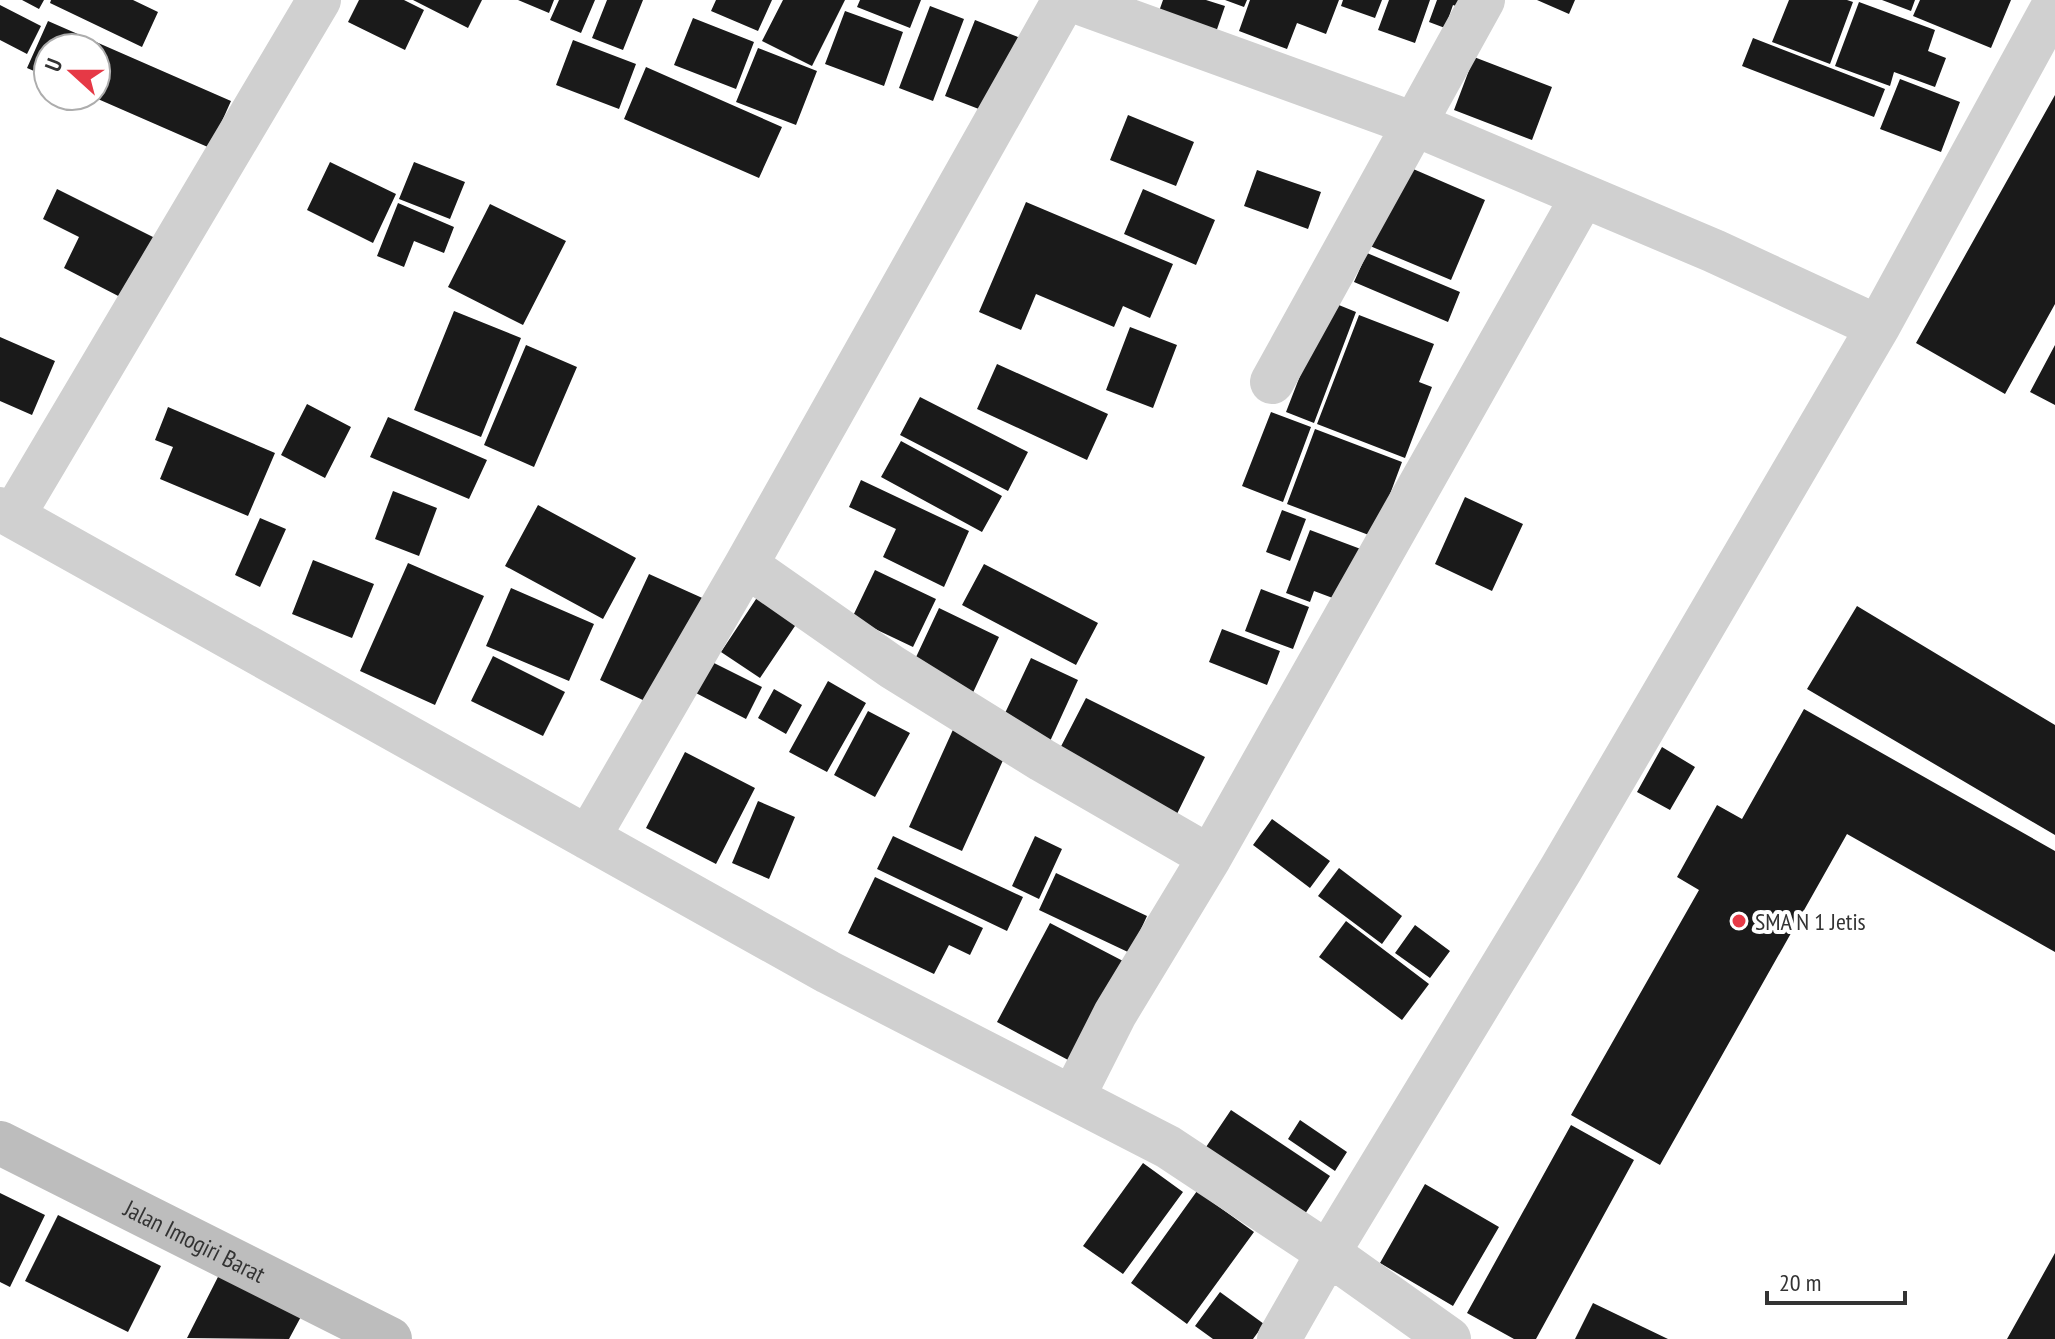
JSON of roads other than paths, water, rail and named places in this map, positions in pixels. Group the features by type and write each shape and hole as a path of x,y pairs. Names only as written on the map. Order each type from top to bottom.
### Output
{"main road":[{"name":"Jalan Imogiri Barat","path":"0,1143 390,1339"}],"street":[{"path":"319,0 6,512 828,972 1168,1147 1328,1253 1449,1339"},
{"path":"588,838 746,565 1064,0"},
{"path":"1072,0 1414,124 1714,251 1878,327"},
{"path":"1272,382 1483,0"},
{"path":"1279,1339 1561,869 1878,327 2055,3"},
{"path":"1073,1097 1115,1014 1210,857 1583,196"},
{"path":"746,565 892,667 1042,760 1210,857"}],"place":[{"name":"SMA N 1 Jetis","path":"1739,921"}]}
